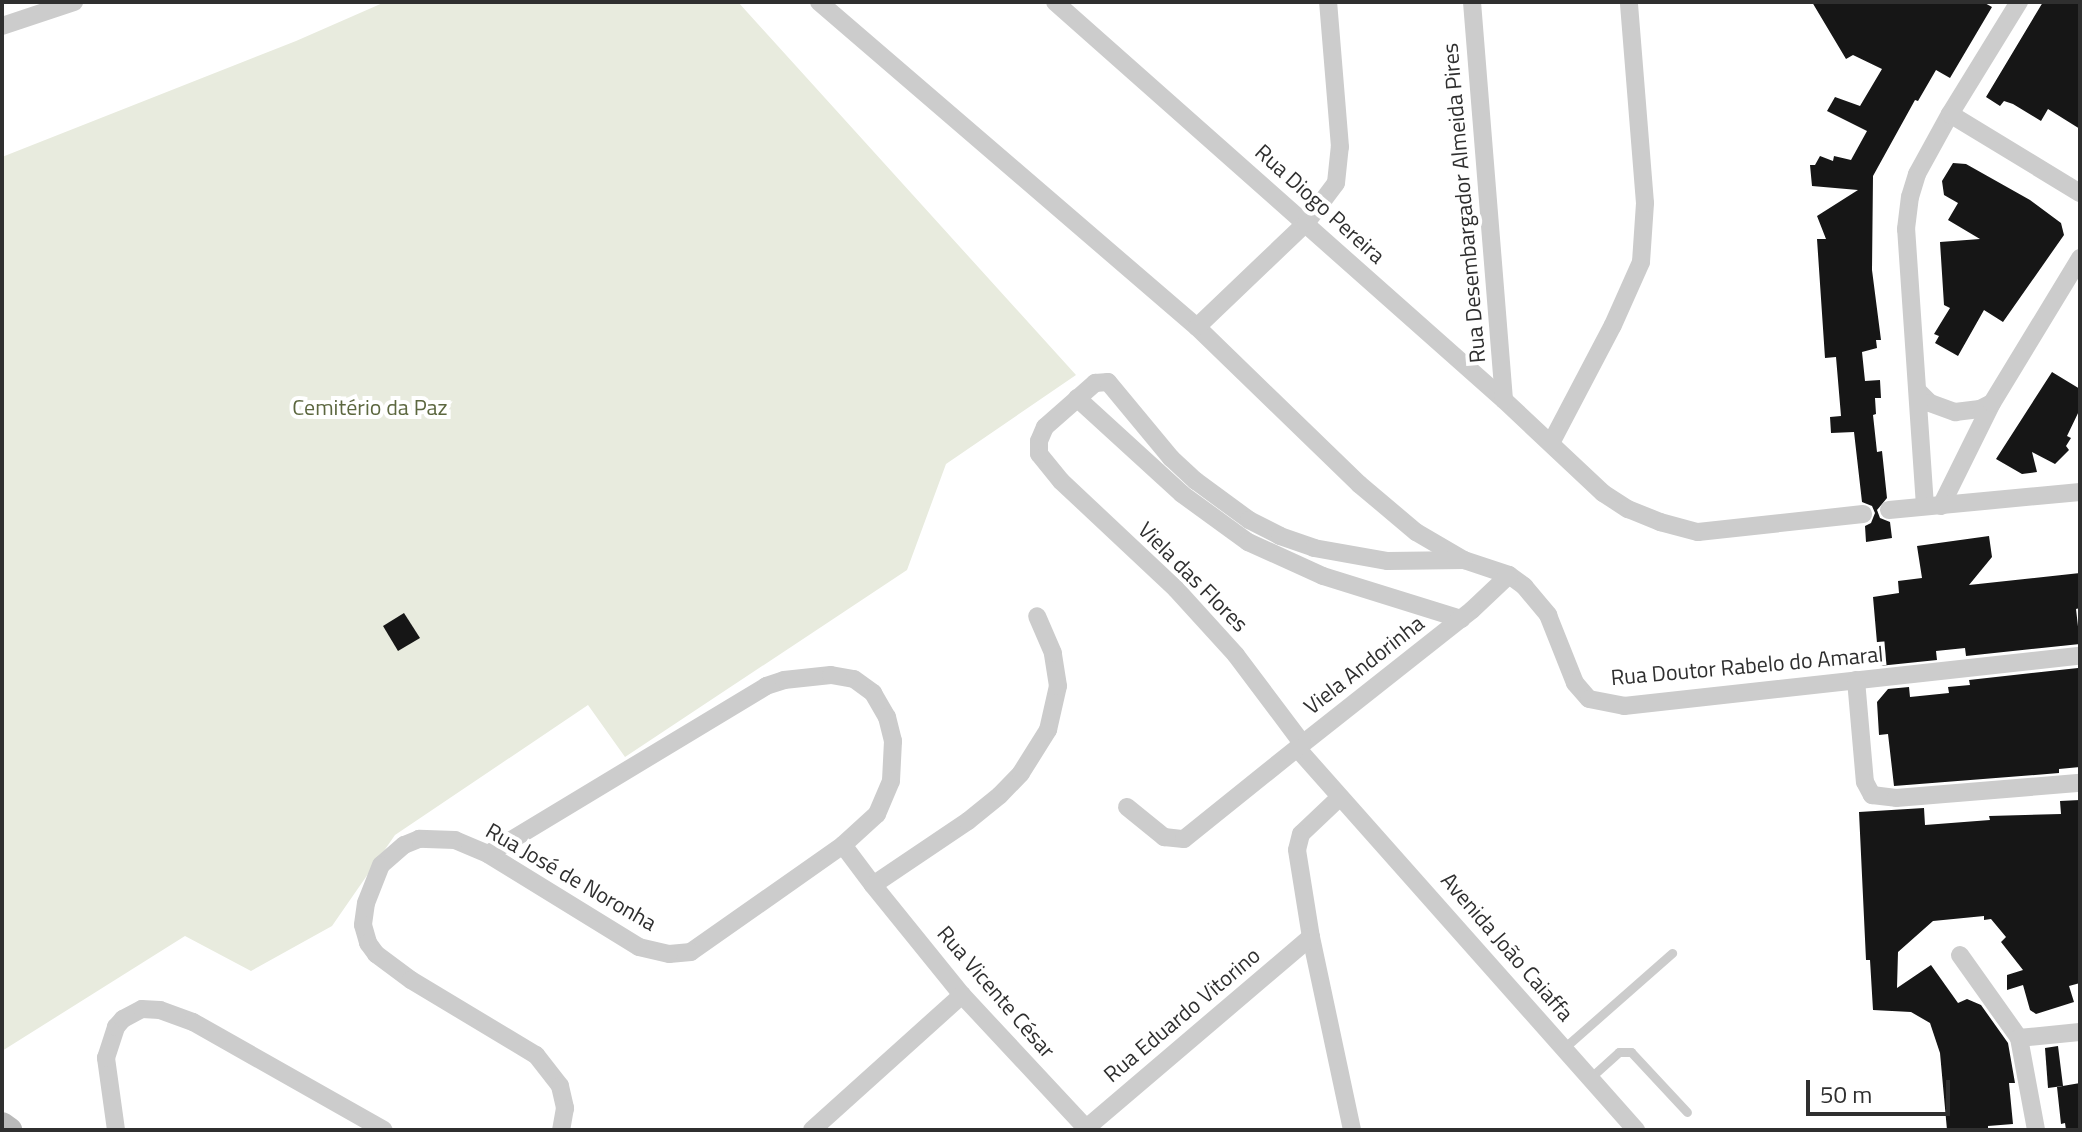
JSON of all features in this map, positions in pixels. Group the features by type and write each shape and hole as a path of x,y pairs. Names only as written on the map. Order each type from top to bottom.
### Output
{"main road":[{"path":"2,1125 9,1130"}],"street":[{"path":"2,26 74,2"},
{"name":"Rua Doutor Rabelo do Amaral","path":"819,2 1197,327 1359,484 1416,532 1464,560 1509,575 1530,592 1548,615 1581,693 1597,703 1624,706 2080,656"},
{"path":"1197,327 1306,223 1336,183 1340,147 1328,2"},
{"name":"Rua Desembargador Almeida Pires","path":"1472,2 1504,400"},
{"path":"1551,443 1613,325 1641,262 1645,203 1629,2"},
{"path":"1933,506 1918,391 1906,212 1917,174 2019,2"},
{"name":"Rua Diogo Pereira","path":"1063,4 1504,400 1603,493 1628,509 1698,532 1863,514"},
{"path":"1950,114 2080,193"},
{"path":"1933,506 2080,258"},
{"path":"1461,619 1323,576 1248,542 1182,494 1077,398 1095,383 1108,382 1179,466 1224,502 1280,536 1314,548 1388,561 1464,560"},
{"path":"1918,391 1930,403 1955,412 1980,409 1992,403"},
{"name":"Viela das Flores","path":"1077,398 1045,427 1039,441 1039,454 1089,509 1176,589 1236,655 1300,746"},
{"path":"1889,510 2080,492"},
{"name":"Viela Andorinha","path":"1127,807 1164,837 1184,839 1461,619 1509,575"},
{"path":"873,885 1000,795 1038,751 1056,707 1058,686 1053,653 1037,616"},
{"name":"Rua José de Noronha","path":"488,854 766,686 806,675 854,679 873,693 887,717 893,741 886,799 877,814 843,845 691,952 669,954 639,947 488,854 455,840 419,839 404,845 381,865 371,883 363,925 376,954 536,1055 560,1086 565,1108 561,1130"},
{"path":"1856,680 1865,782 1872,795 1886,799 2080,783"},
{"path":"1300,746 1339,798 1313,819 1298,842 1311,937 1352,1130"},
{"name":"Avenida João Caiaffa","path":"1339,798 1358,815 1636,1130"},
{"name":"Rua Vicente César","path":"843,845 962,995 1085,1129"},
{"name":"Rua Eduardo Vitorino","path":"1085,1129 1311,937"},
{"path":"1960,955 2019,1038 2036,1130"},
{"path":"812,1130 962,995"},
{"path":"116,1130 106,1058 116,1027 123,1019 142,1009 160,1010 193,1022 384,1130"},
{"path":"2019,1038 2080,1032"}],"lane":[{"path":"1564,1048 1672,953"},
{"path":"1590,1078 1619,1052 1631,1052 1687,1112"}],"green space":[{"name":"Cemitério da Paz","path":"385,2 738,2 1076,375 946,464 907,570 625,757 588,705 395,835 332,926 251,971 185,936 2,1051 2,157 296,41"}],"building":[{"path":"1812,2 1983,2 1992,7 1950,78 1936,70 1918,101 1915,100 1873,176 1872,270 1881,340 1876,340 1877,348 1862,352 1865,381 1880,380 1881,398 1875,398 1876,414 1873,415 1877,452 1882,451 1887,498 1877,510 1880,518 1890,522 1892,538 1866,542 1865,526 1871,523 1875,513 1872,506 1862,502 1854,432 1831,433 1830,417 1841,416 1836,357 1825,358 1817,239 1826,239 1817,216 1858,190 1812,186 1810,165 1815,165 1820,156 1833,161 1834,156 1851,160 1867,131 1827,111 1835,97 1860,106 1882,69 1853,55 1846,59"},
{"path":"2043,2 2080,2 2080,129 2048,109 2041,121 2013,104 2004,101 2000,106 1986,97"},
{"path":"1953,163 1966,164 2030,200 2061,223 2064,235 2003,322 1984,310 1958,356 1935,343 1939,336 1934,334 1950,308 1944,305 1940,242 1980,239 1948,220 1958,203 1944,195 1942,181"},
{"path":"2052,372 2080,389 2080,409 2067,436 2071,438 2066,446 2069,450 2055,464 2032,452 2037,472 2022,474 1996,459"},
{"path":"1989,536 1992,557 1969,585 2080,573 2080,608 2076,609 2080,644 1966,656 1965,648 1936,651 1937,660 1879,666 1873,597 1899,593 1898,581 1922,578 1917,546"},
{"path":"404,613 420,638 398,651 383,626"},
{"path":"2078,668 2080,767 2059,769 2059,773 1894,786 1888,734 1879,735 1877,702 1888,689 1909,687 1910,697 1949,693 1948,687 1970,685 1969,680"},
{"path":"2080,800 2080,983 2069,986 2074,1002 2036,1014 2030,1010 2023,985 2007,990 2007,975 2023,970 2001,942 2006,937 1991,919 1984,920 1984,916 1933,921 1898,952 1897,988 1931,965 1958,1003 1967,999 1981,1005 2008,1043 2015,1083 2009,1083 2013,1124 1988,1126 1988,1130 1947,1130 1940,1053 1930,1023 1911,1012 1873,1010 1870,960 1866,960 1859,812 1924,808 1925,825 1990,820 1989,816 2061,814 2060,801"},
{"path":"2058,1046 2063,1086 2048,1088 2045,1048"},
{"path":"2080,1083 2080,1130 2066,1130 2065,1123 2061,1124 2057,1087"}]}
